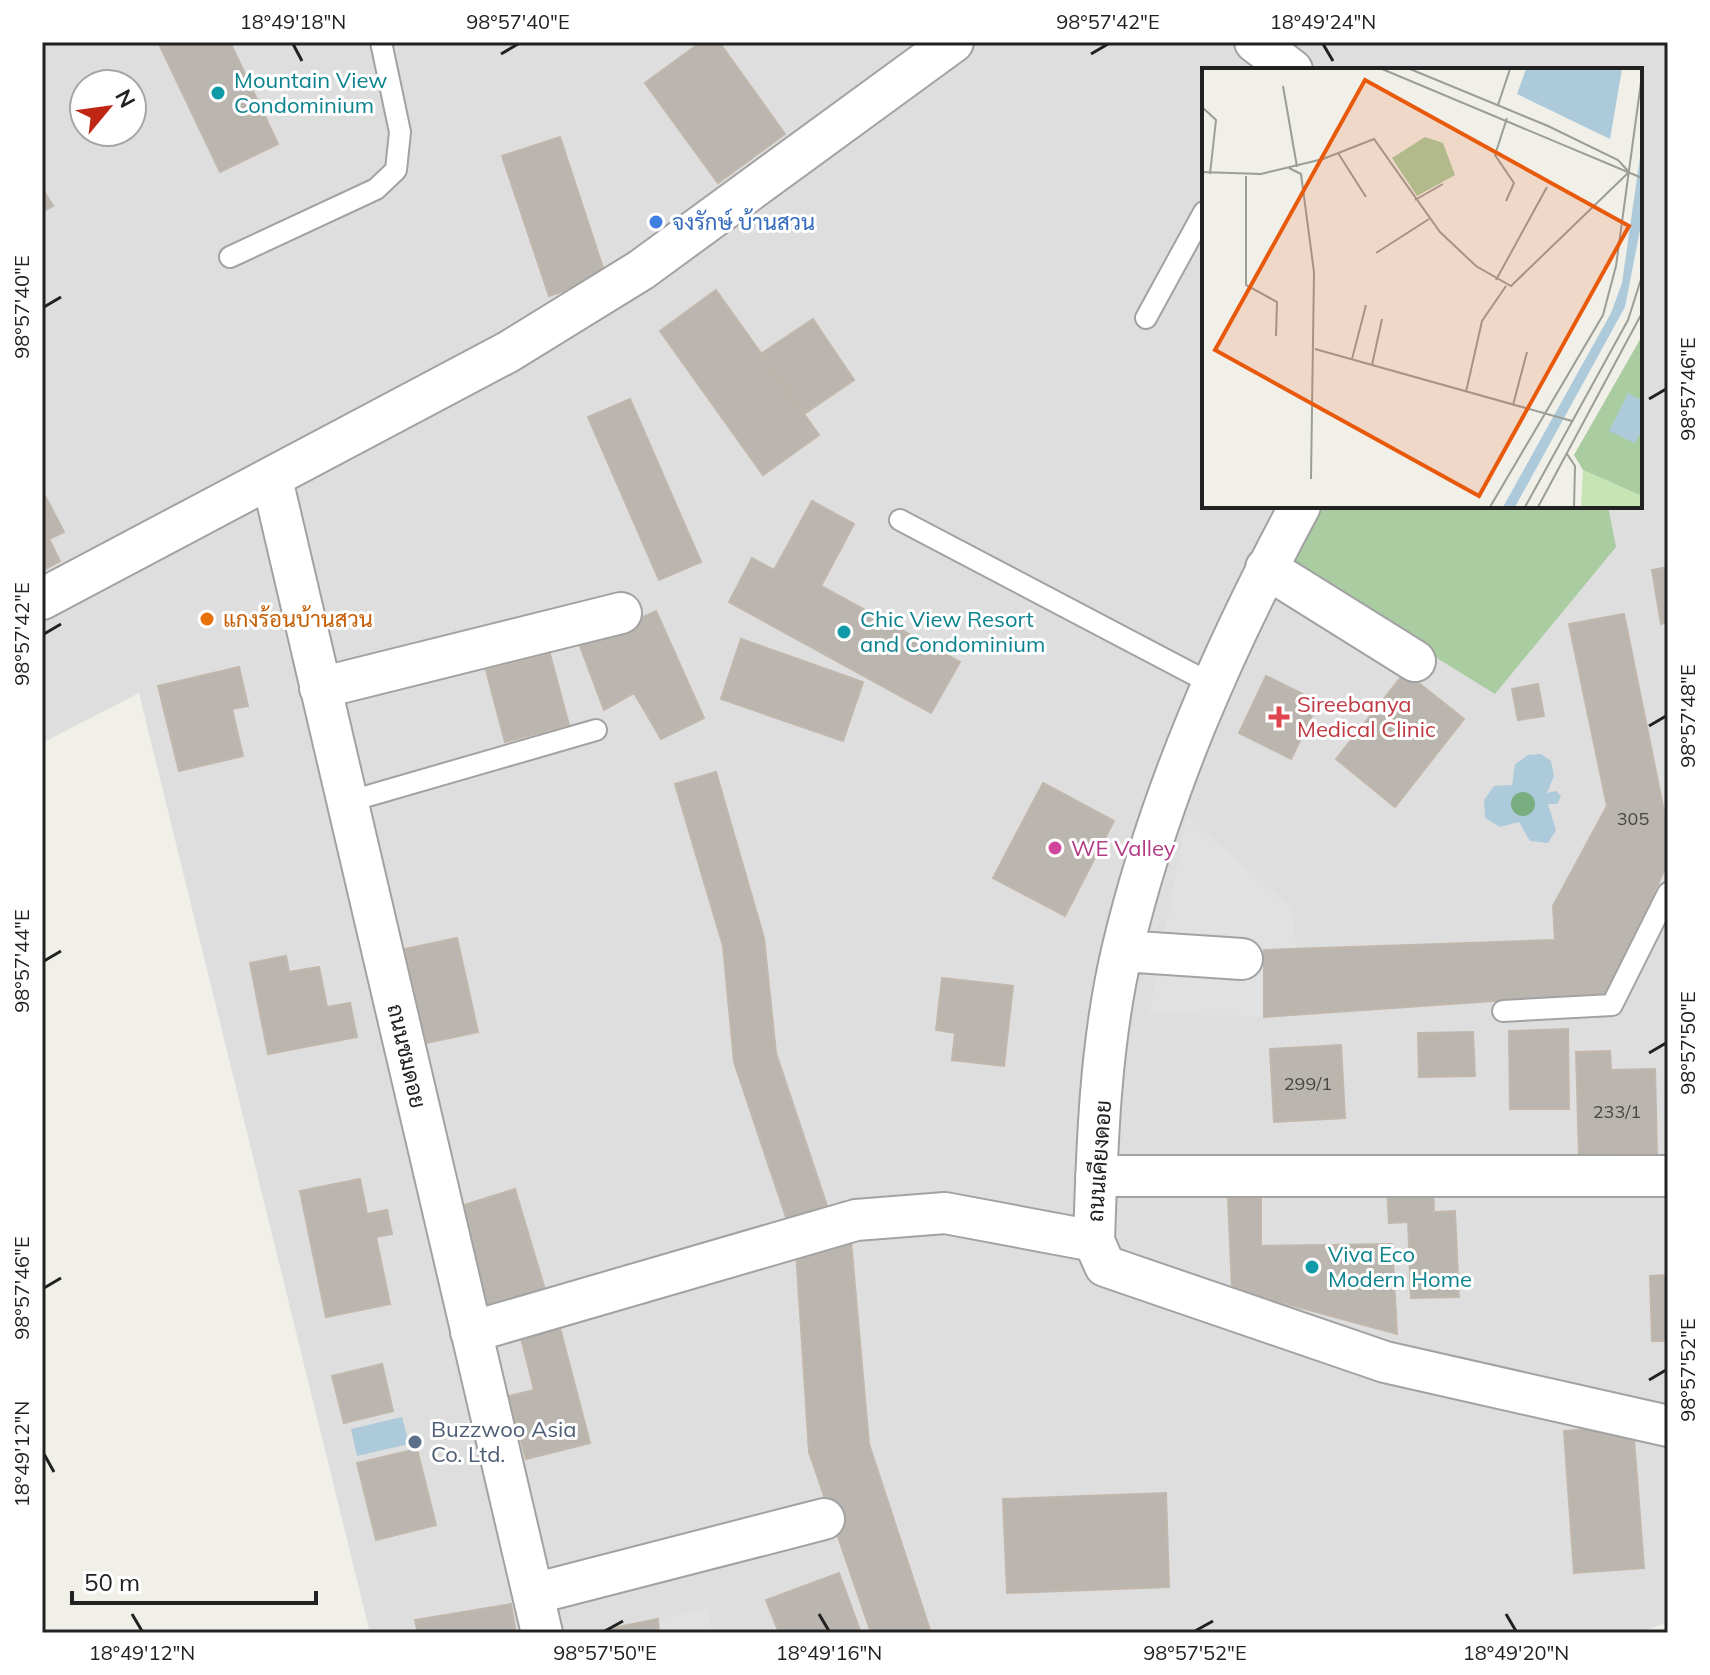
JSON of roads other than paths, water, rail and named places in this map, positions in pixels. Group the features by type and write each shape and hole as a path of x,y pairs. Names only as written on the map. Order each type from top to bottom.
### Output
{"street":[{"path":"42,599 508,352 641,270 953,42"},
{"name":"ถนนชมดอย","path":"272,479 542,1633"},
{"name":"ถนนเคียงดอย","path":"1299,508 1210,683 1176,774 1122,951 1107,1043 1094,1241 1105,1266 1385,1362 1668,1426"},
{"path":"1266,568 1415,661"},
{"path":"320,688 621,613"},
{"path":"1122,951 1242,959"},
{"path":"1096,1176 1668,1176"},
{"path":"471,1332 856,1220 945,1213 1094,1241"},
{"path":"533,1594 824,1519"}],"lane":[{"path":"230,257 376,189 396,170 400,132 381,42"},
{"path":"1146,318 1202,216"},
{"path":"900,520 1210,683"},
{"path":"347,802 596,730"},
{"path":"1503,1011 1612,1005 1668,893"}],"water":[{"path":"1541,754 1551,761 1554,776 1547,793 1556,791 1561,796 1557,804 1548,804 1556,830 1548,843 1530,841 1519,822 1500,827 1485,818 1484,800 1494,786 1512,785 1515,764 1528,755"},
{"path":"402,1417 409,1444 357,1456 351,1429"}],"place":[{"name":"Mountain View Condominium","path":"218,93"},
{"name":"จงรักษ์ บ้านสวน","path":"656,222"},
{"name":"แกงร้อนบ้านสวน","path":"207,619"},
{"name":"Chic View Resort and Condominium","path":"844,632"},
{"name":"Sireebanya Medical Clinic","path":"1279,717"},
{"name":"WE Valley","path":"1055,848"},
{"name":"Viva Eco Modern Home","path":"1312,1267"},
{"name":"Buzzwoo Asia Co. Ltd.","path":"415,1442"}]}
